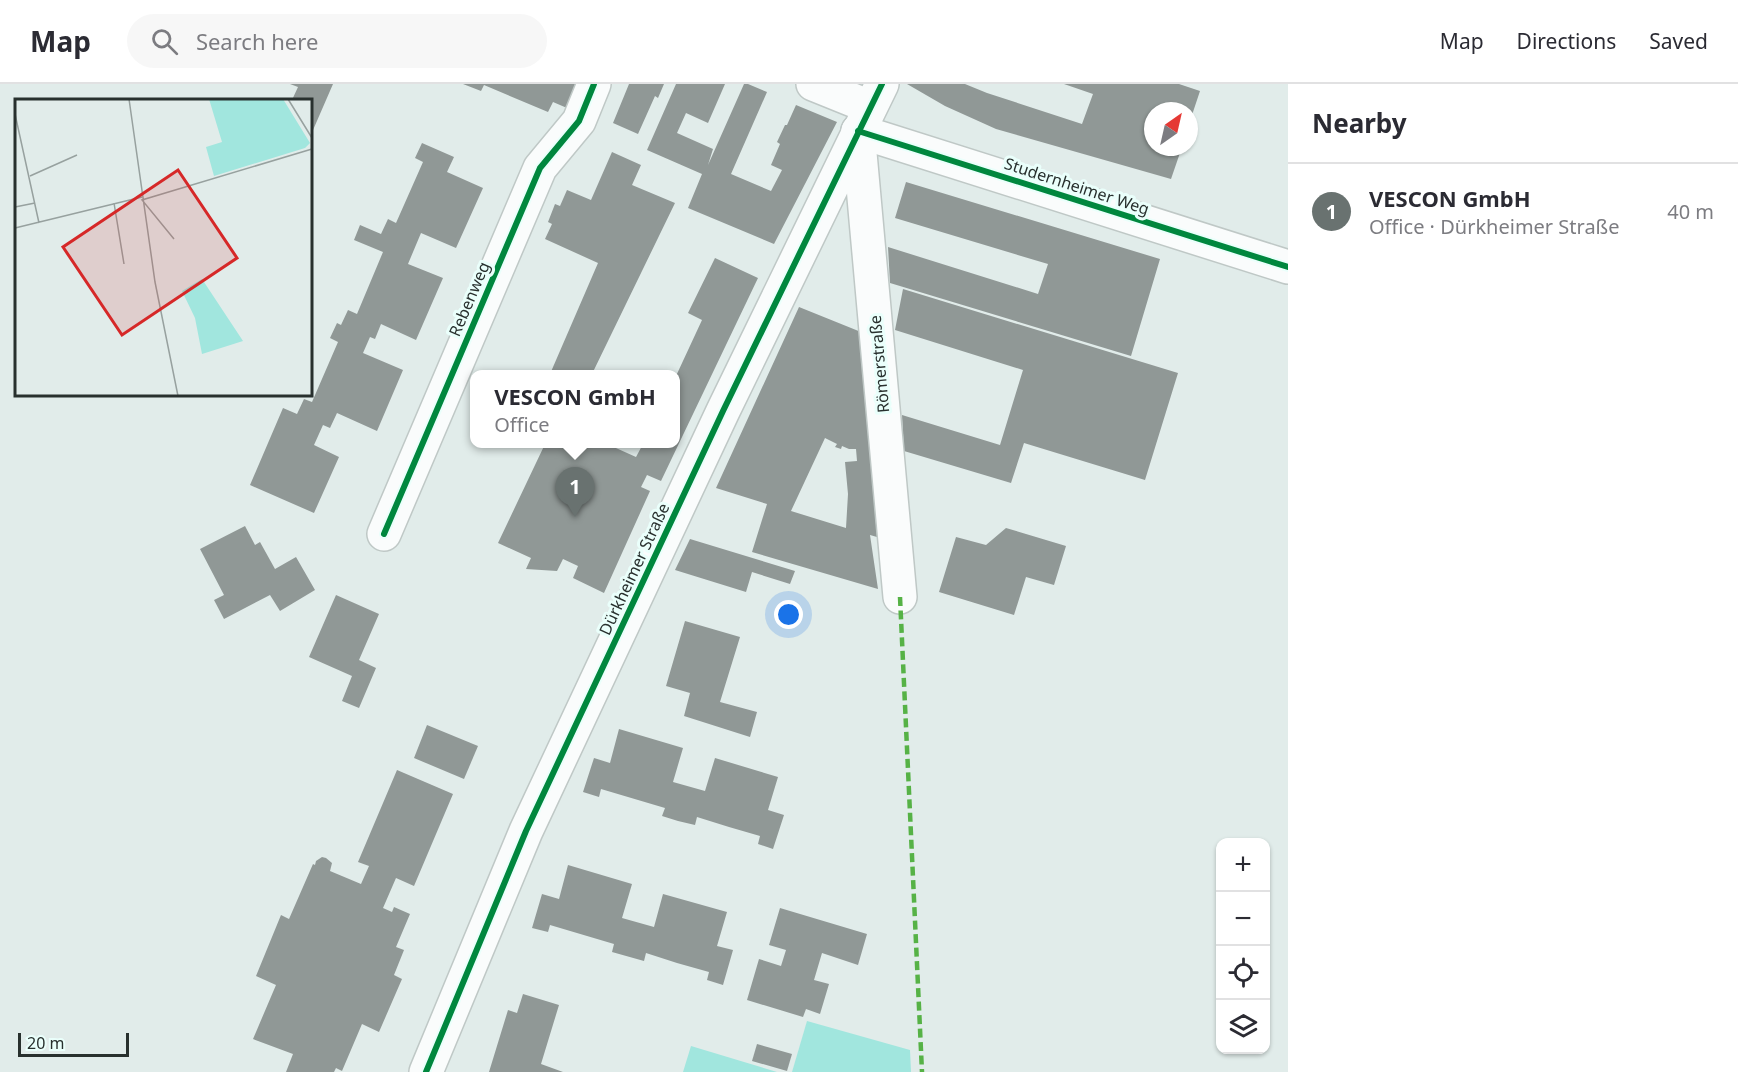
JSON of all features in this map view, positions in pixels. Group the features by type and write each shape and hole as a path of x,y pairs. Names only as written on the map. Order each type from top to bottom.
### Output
{"street":[{"name":"Rebenweg","path":"384,534 540,168 579,121 594,84"},
{"name":"Studernheimer Weg","path":"813,84 1288,267"},
{"name":"Römerstraße","path":"870,107 900,597"},
{"name":"Dürkheimer Straße","path":"426,1072 526,831 718,422 870,107"}],"shaded area":[{"path":"807,1021 910,1050 911,1072 792,1072"},
{"path":"691,1046 777,1072 683,1072"}],"building":[{"path":"290,84 333,84 312,132 312,99 292,99 298,87"},
{"path":"463,84 578,84 567,108 553,102 548,112 484,85 481,91"},
{"path":"629,84 664,84 658,98 655,96 638,134 613,123"},
{"path":"676,84 725,84 708,123 686,113 677,133 713,149 708,165 744,84 767,92 731,174 771,191 782,170 771,165 780,144 777,142 796,105 837,122 774,244 688,208 702,174 647,150"},
{"path":"907,84 965,84 1082,124 1093,94 1064,84 1179,84 1200,91 1196,102 1144,102 1144,156 1179,156 1171,179 996,129 945,106"},
{"path":"422,143 454,157 447,172 483,188 456,248 421,233 408,264 443,278 416,340 381,324 375,339 370,337 363,353 403,370 377,431 337,413 330,428 323,425 314,445 339,457 314,513 250,485 283,408 297,414 304,399 312,402 338,342 330,338 337,323 341,325 348,310 357,314 383,252 354,240 360,225 381,234 388,219 396,223 423,162 415,158"},
{"path":"612,152 641,165 632,185 675,203 594,370 552,370 598,263 545,239 552,224 548,222 555,204 560,206 567,190 591,200"},
{"path":"906,182 1160,259 1131,356 890,283 888,247 1038,294 1048,264 895,218"},
{"path":"715,258 758,278 680,441 679,370 702,320 688,313"},
{"path":"903,289 1178,373 1145,480 1024,443 1011,483 904,451 902,415 1000,445 1023,370 895,330"},
{"path":"799,307 861,332 877,537 870,535 878,589 752,552 767,504 716,488","holes":["825,438 837,444 835,447 841,449 842,446 856,449 857,461 845,462 848,494 846,528 791,511"]},
{"path":"543,448 616,448 636,457 641,448 677,448 661,481 647,475 641,487 650,491 604,593 573,578 578,566 563,559 557,571 526,569 531,558 498,543"},
{"path":"245,526 255,545 260,542 275,569 296,557 315,590 280,611 270,595 224,619 214,600 224,595 200,549"},
{"path":"1006,528 1066,546 1054,585 1026,577 1014,615 939,592 956,537 986,545"},
{"path":"690,539 795,571 790,584 752,572 746,592 675,570"},
{"path":"336,595 379,614 359,660 376,668 359,708 342,701 352,676 309,657"},
{"path":"685,621 740,637 720,702 757,712 750,737 684,716 690,693 666,686"},
{"path":"427,725 478,746 464,779 414,758"},
{"path":"619,729 683,748 673,782 705,791 715,758 778,777 768,810 784,815 773,849 758,844 760,836 697,817 695,825 662,816 665,808 601,789 599,797 583,792 594,758 610,763"},
{"path":"397,770 453,794 414,886 396,878 383,908 392,912 394,907 410,914 396,947 404,950 394,975 402,979 379,1032 362,1024 342,1071 336,1068 334,1072 286,1072 293,1054 253,1039 276,985 256,976 281,915 289,919 316,861 322,857 326,858 332,863 330,871 361,884 369,866 358,862"},
{"path":"568,865 632,884 622,918 654,927 663,894 727,912 717,946 733,950 723,985 707,980 709,972 646,953 644,961 612,952 614,944 550,925 548,932 532,928 542,894 559,899"},
{"path":"780,908 867,934 858,965 822,953 814,980 829,984 820,1014 806,1009 803,1017 747,1000 759,959 781,966 786,950 769,945"},
{"path":"523,994 559,1005 541,1064 563,1072 489,1072 508,1010 517,1013"},
{"path":"757,1044 792,1054 787,1071 752,1061"}],"marked path":[{"path":"900,597 922,1072"}],"cycle path":[{"path":"384,534 540,168 579,121 594,84"},
{"path":"426,1072 526,831 723,411 882,84"},
{"path":"858,131 1288,267"}],"place":[{"name":"VESCON GmbH","path":"575,517"}]}
